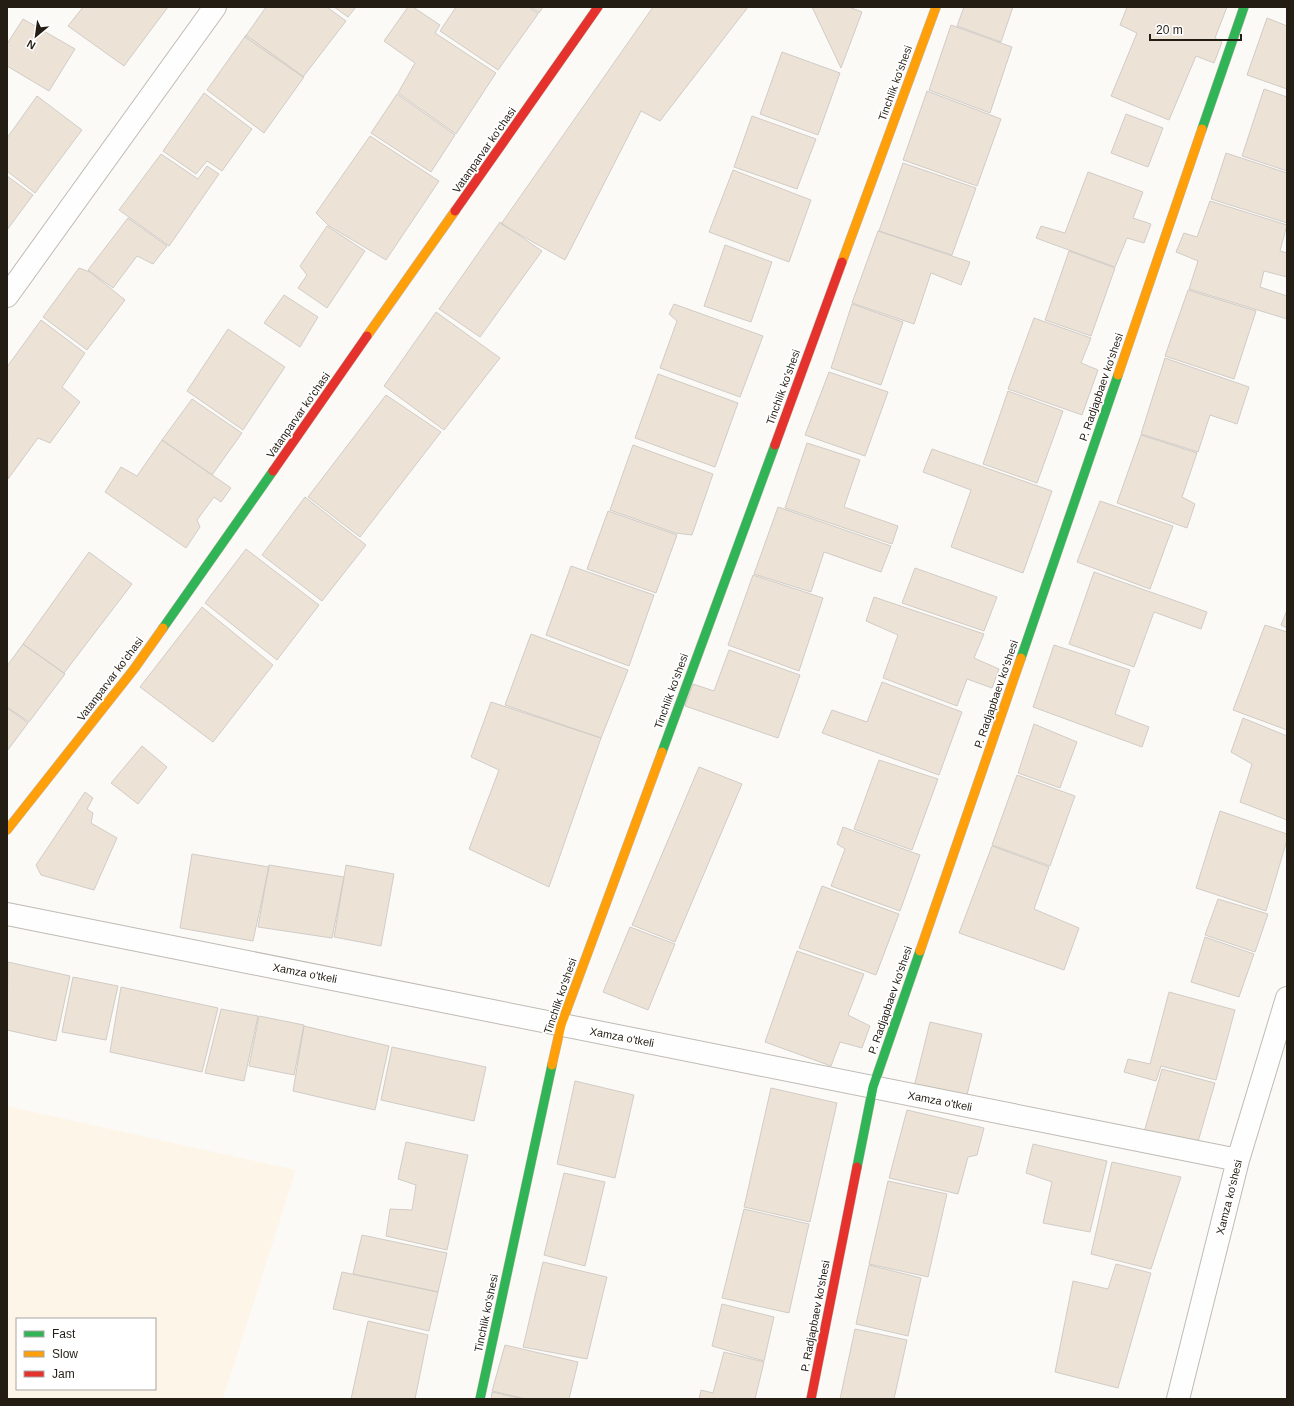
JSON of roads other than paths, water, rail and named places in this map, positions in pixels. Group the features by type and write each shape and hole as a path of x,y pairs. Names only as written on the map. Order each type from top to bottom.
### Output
{"street":[{"path":"7,296 215,7"},
{"name":"Vatanparvar ko'chasi","path":"7,830 134,670 598,7"},
{"name":"Tinchlik ko'shesi","path":"480,1399 561,1025 936,7"},
{"name":"P. Radjapbaev ko'shesi","path":"811,1399 873,1088 1244,7"},
{"name":"Xamza o'tkeli","path":"7,914 1238,1160"},
{"name":"Xamza ko'shesi","path":"1178,1399 1238,1160 1287,998"}]}
